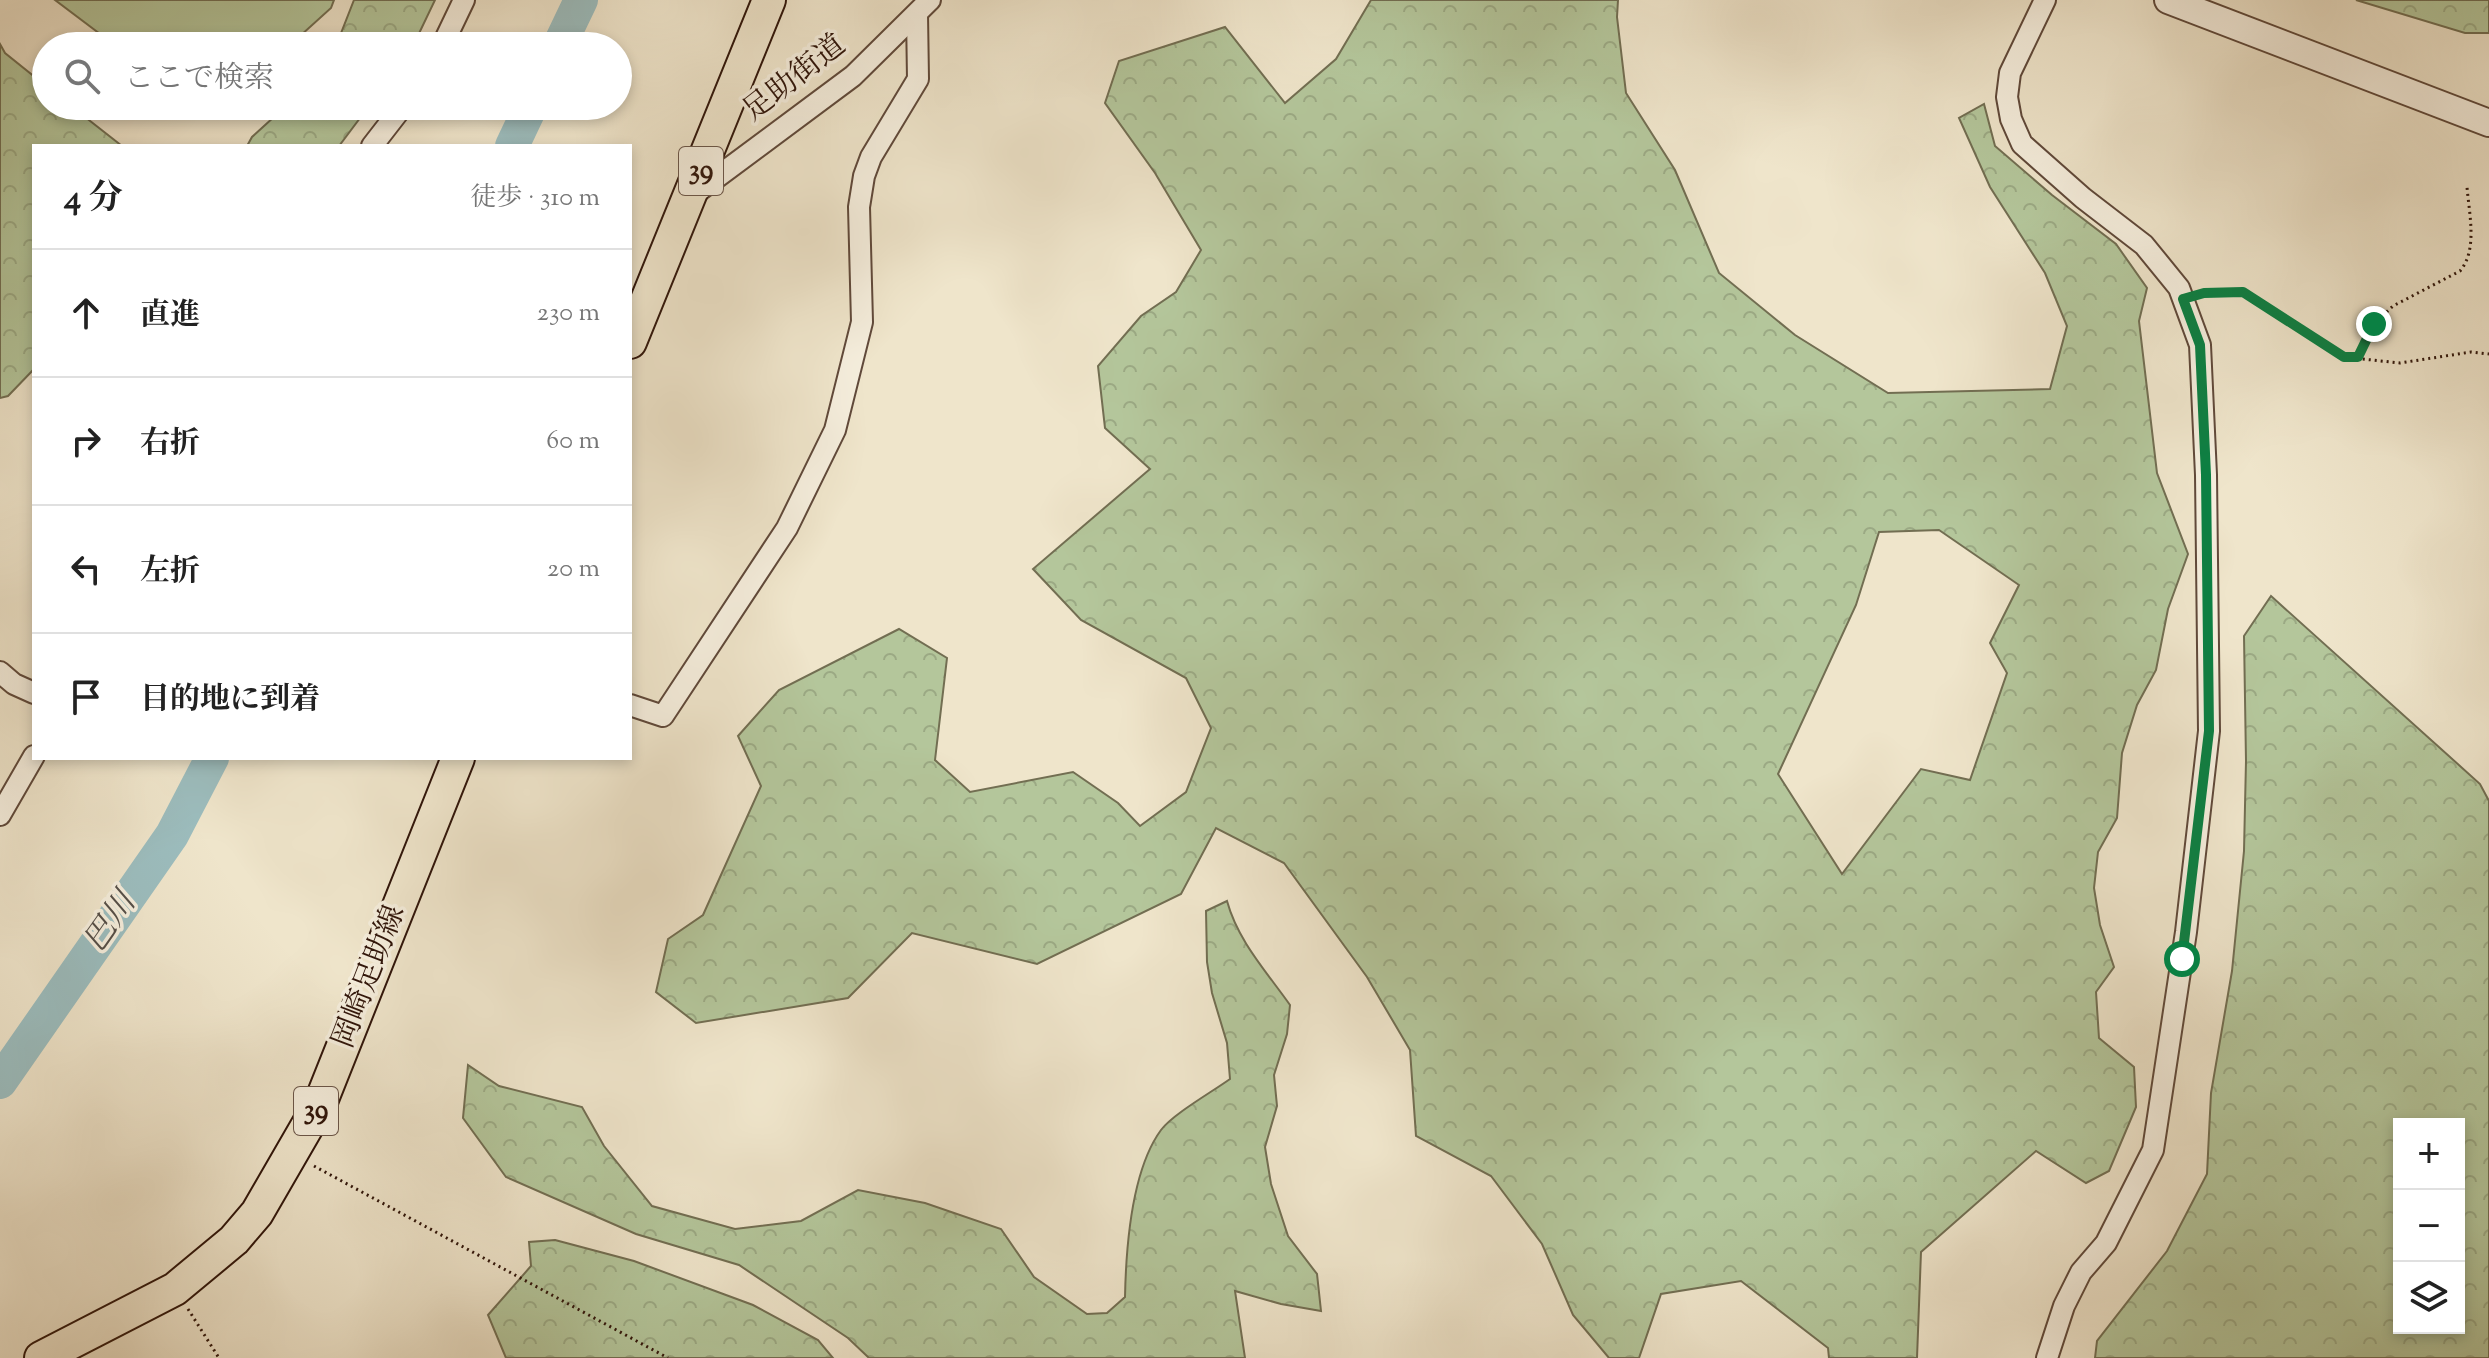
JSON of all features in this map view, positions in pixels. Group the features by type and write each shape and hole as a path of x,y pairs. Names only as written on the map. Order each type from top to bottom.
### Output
{"main road":[{"name":"39","path":"632,337 769,0"},
{"name":"岡崎足助線","path":"41,1358 175,1289 234,1240 257,1213 320,1104 457,760"}],"street":[{"path":"449,32 464,0"},
{"path":"2045,0 2010,73 2007,97 2011,119 2022,144 2083,198 2144,245 2179,288 2200,345 2206,475 2209,731 2186,932 2153,1150 2106,1243 2081,1272 2064,1306 2047,1358"},
{"path":"2168,0 2489,123"},
{"path":"632,706 663,716 787,528 835,430 862,322 859,207 864,176 871,157 918,79 924,7"},
{"name":"足助街道","path":"690,197 853,76 924,7"},
{"path":"374,144 392,120"},
{"path":"0,672 14,684 32,692"},
{"path":"0,815 32,759"}],"path":[{"path":"2358,357 2374,324 2393,306 2460,271 2467,264 2471,236 2467,187"},
{"path":"2183,299 2204,293 2243,292 2344,357 2400,363 2471,352 2489,354"},
{"path":"293,1154 668,1358"},
{"path":"175,1289 219,1358"}],"green space":[{"path":"55,0 334,0 331,8 304,32 97,32"},
{"path":"354,0 435,0 420,32 341,32"},
{"path":"1371,0 1618,0 1617,17 1626,93 1675,170 1719,273 1795,335 1888,393 2050,389 2067,326 2045,273 1990,187 1959,118 1984,104 1995,146 2116,244 2147,288 2139,321 2157,473 2188,554 2168,609 2156,670 2137,705 2122,753 2117,818 2098,852 2094,888 2100,925 2114,967 2096,992 2099,1038 2134,1067 2136,1107 2109,1171 2086,1183 2036,1151 1921,1252 1917,1358 1829,1358 1828,1348 1741,1281 1661,1294 1639,1358 1609,1358 1573,1315 1542,1244 1491,1176 1416,1136 1410,1050 1367,977 1284,863 1216,828 1181,894 1037,964 912,933 848,998 696,1023 656,992 668,939 703,915 761,786 738,736 779,690 899,629 947,658 935,760 970,792 1073,772 1118,803 1140,826 1186,792 1211,728 1186,678 1081,620 1033,569 1150,469 1105,428 1098,366 1141,316 1176,292 1201,250 1155,173 1105,103 1119,61 1225,27 1285,103 1336,59","holes":["1939,530 2019,585 1990,643 2007,673 1970,780 1921,769 1842,874 1778,774 1856,605 1879,532"]},
{"path":"2356,0 2489,0 2489,33 2465,33"},
{"path":"0,44 5,53 32,75 32,120 89,120 119,144 32,144 32,371 8,396 0,398"},
{"path":"271,120 358,120 340,144 248,144"},
{"path":"2271,596 2480,784 2489,801 2489,1358 2095,1358 2097,1341 2167,1251 2207,1174 2211,1093 2232,971 2244,851 2244,636"},
{"path":"1227,901 1245,943 1290,1005 1287,1034 1274,1075 1277,1106 1265,1147 1271,1184 1288,1236 1317,1274 1321,1311 1235,1291 1245,1358 869,1358 848,1338 739,1265 636,1234 506,1177 463,1118 468,1065 499,1086 582,1107 604,1146 652,1206 735,1229 801,1221 858,1190 925,1203 1001,1229 1034,1277 1087,1314 1107,1313 1125,1297 1132,1210 1151,1147 1161,1130 1174,1117 1230,1079 1227,1043 1212,993 1207,962 1206,911"},
{"path":"555,1240 634,1261 753,1305 818,1340 833,1358 506,1358 488,1315 531,1266 529,1242"}],"waterway":[{"name":"巴川","path":"566,32 581,0"},
{"name":"巴川","path":"513,144 524,120"},
{"name":"巴川","path":"0,1082 172,835 211,760"}],"route":[{"path":"2182,959 2209,731 2206,475 2200,345 2183,299 2204,293 2243,292 2344,357 2358,357 2374,324"}]}
